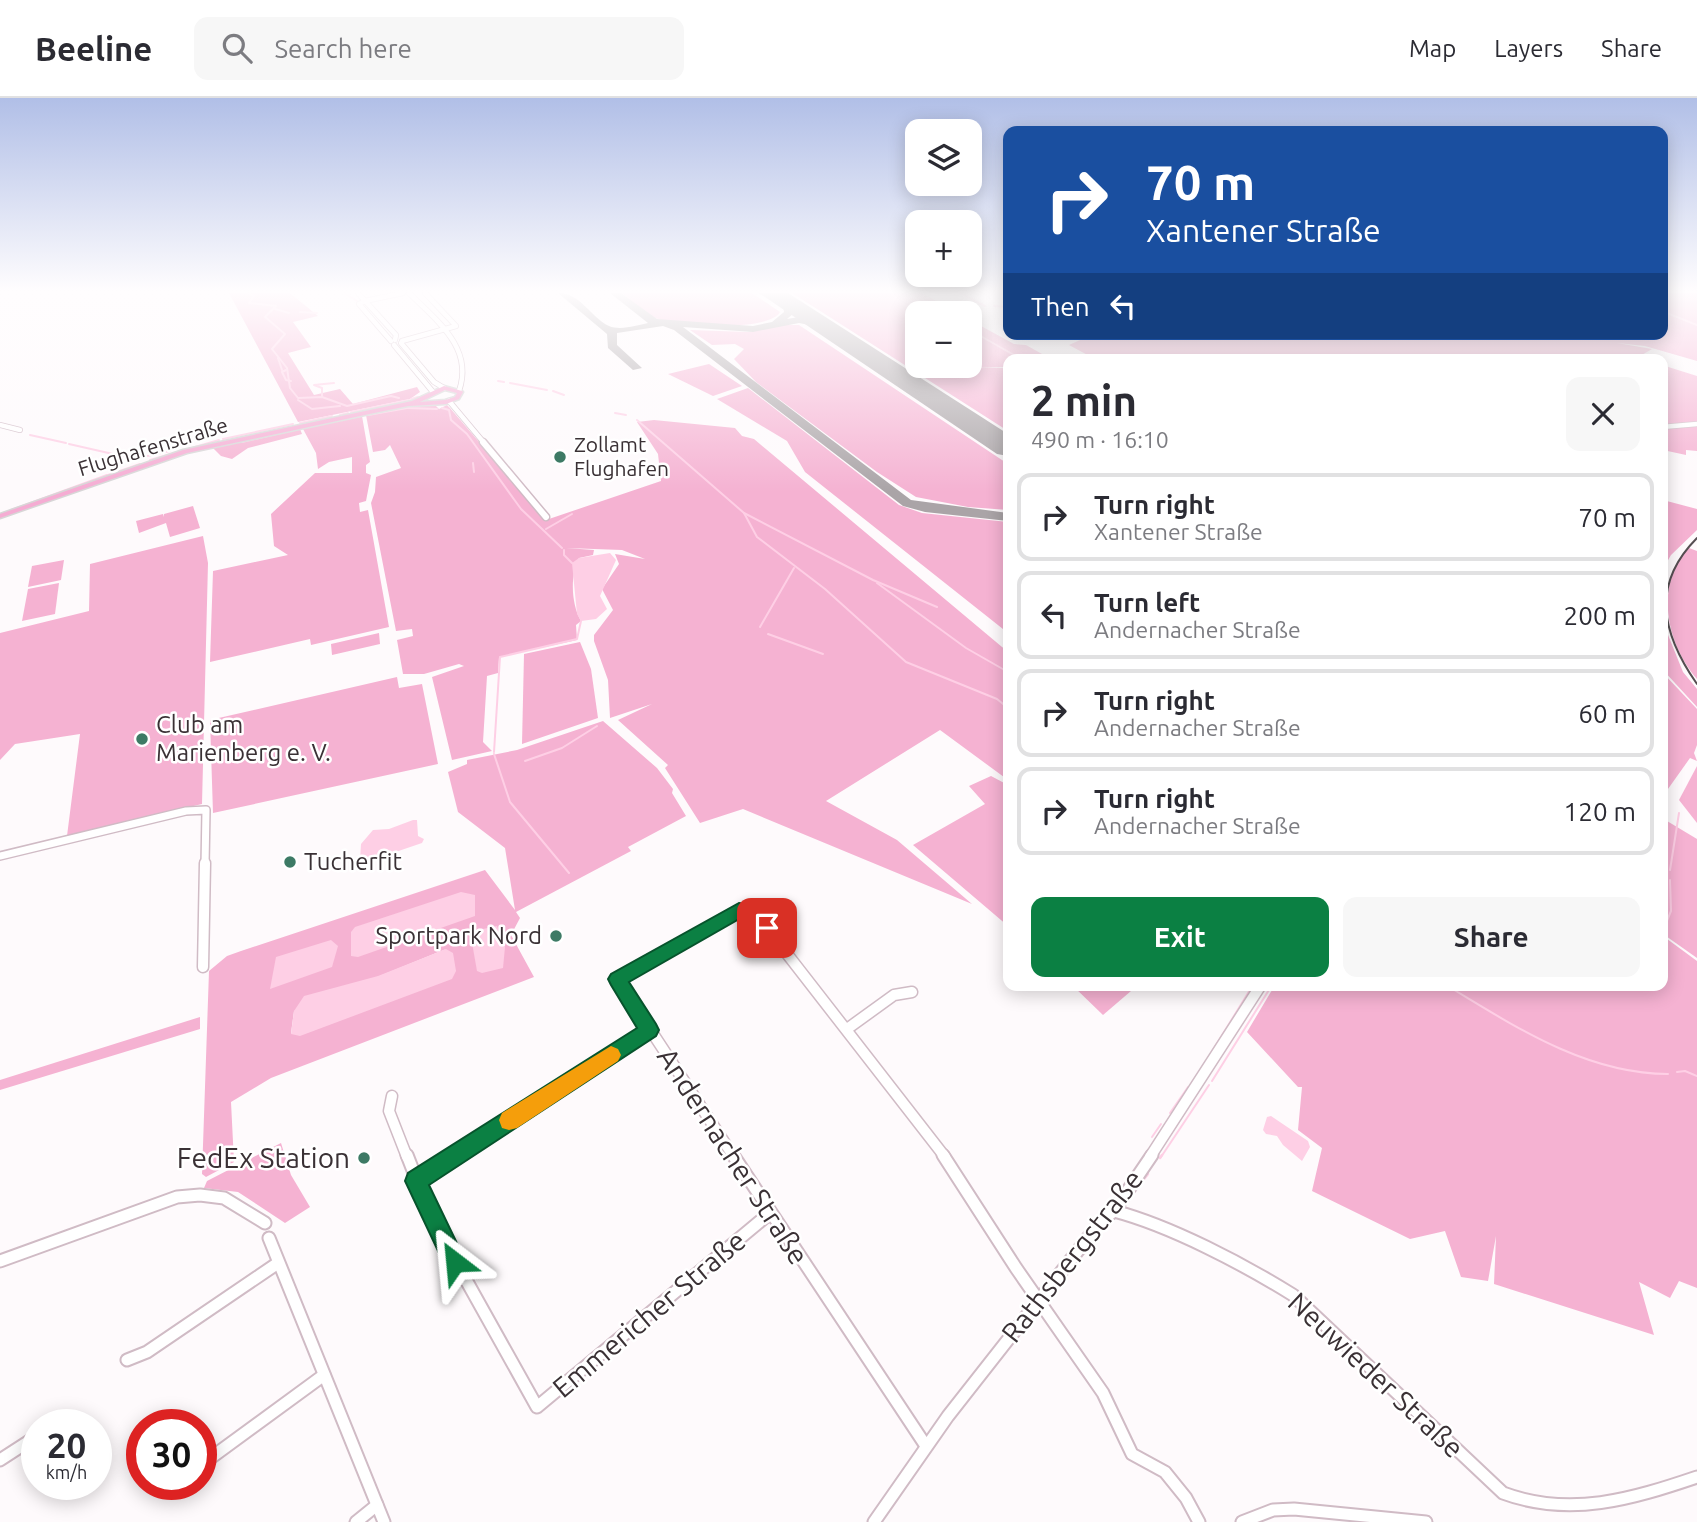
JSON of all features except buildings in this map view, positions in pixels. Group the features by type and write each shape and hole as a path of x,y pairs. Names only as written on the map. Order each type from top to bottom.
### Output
{"main road":[{"path":"444,388 459,391 459,396 449,401"},
{"name":"Flughafenstraße","path":"0,516 176,453 404,404 444,388"},
{"path":"431,394 431,400 440,402"},
{"name":"Flughafenstraße","path":"320,421 411,404 449,401"}],"street":[{"path":"407,359 428,385 431,394"},
{"path":"416,359 434,382 444,388"},
{"path":"459,391 464,373 462,359"},
{"name":"Flughafenstraße","path":"404,404 425,395 428,385"},
{"path":"449,401 546,517"},
{"path":"1668,426 1697,424"},
{"path":"0,425 20,430"},
{"path":"0,856 175,814 206,810 203,967"},
{"name":"Andernacher Straße","path":"926,1446 617,979 739,911 748,909 756,914 950,1164 1103,1393 1132,1454 1165,1472 1186,1498 1199,1522"},
{"name":"Rathsbergstraße","path":"874,1522 926,1446 1102,1220 1114,1211 1208,1072 1257,991"},
{"path":"847,1029 894,995 912,992"},
{"path":"416,1181 649,1030"},
{"name":"Emmericher Straße","path":"392,1096 388,1111 432,1219 537,1407 770,1213"},
{"path":"0,1261 169,1198 194,1194 231,1201 265,1223"},
{"name":"Neuwieder Straße","path":"1114,1211 1141,1218 1266,1278 1293,1295 1328,1325 1503,1493 1526,1510 1553,1517 1588,1514 1697,1477"},
{"path":"269,1238 384,1522"},
{"path":"127,1360 147,1352 278,1264"},
{"path":"217,1453 324,1375"},
{"path":"0,1460 21,1446"},
{"path":"356,1522 377,1505"},
{"path":"1242,1522 1273,1510 1294,1509 1426,1522"}],"shaded area":[{"path":"265,359 292,359 314,395 340,389 353,404 417,387 420,392 410,399 298,422"},
{"path":"734,359 851,359 1003,461 1003,510 968,507 916,497 877,472 756,382"},
{"path":"982,359 1003,359 1003,367 982,367"},
{"path":"709,364 742,386 713,396 668,374"},
{"path":"982,367 1003,368 1003,428 925,378 982,378"},
{"path":"1668,367 1697,376 1697,451 1686,450 1686,455 1668,451"},
{"path":"748,388 899,505 922,513 1003,521 1003,629 805,472 787,441 717,399"},
{"path":"435,405 439,409 447,405 546,520 661,481 658,454 637,422 654,420 735,428 742,436 754,439 1003,648 1003,776 940,730 826,801 897,840 972,904 743,809 700,823 665,768 668,765 618,720 652,704 610,718 608,680 594,641 594,635 613,610 602,589 619,564 615,554 645,559 622,550 566,548 594,550 593,555 579,558 574,573 574,598 581,621 576,625 577,640 499,657 498,673 487,676 483,742 492,751 452,760 432,677 464,666 459,664 424,674 403,674 397,640 413,636 412,629 396,631 371,503 376,477 401,468 390,445 385,450 373,452 366,415 403,407"},
{"path":"362,416 370,462 366,465 366,473 371,475 366,501 359,503 360,512 368,510 389,627 311,645 310,639 210,662 213,571 288,555 274,546 271,514 315,473 352,473 352,457 329,462 318,469 316,453 303,429"},
{"path":"300,429 302,434 248,448 232,459 221,456 212,447"},
{"path":"1668,501 1697,509 1697,530 1668,560"},
{"path":"193,506 200,528 170,537 166,523 139,533 136,521 163,514 164,517 164,514"},
{"path":"203,536 208,563 202,804 67,836 80,734 15,744 0,760 0,633 89,611 90,564"},
{"path":"1689,548 1697,551 1697,679 1678,649 1668,614 1671,578 1678,562"},
{"path":"610,553 616,560 600,596 607,609 596,619 581,621 577,614 572,563 579,558"},
{"path":"64,560 61,580 28,587 32,566"},
{"path":"59,583 55,614 22,621 28,589"},
{"path":"379,633 380,644 332,655 331,644"},
{"path":"1668,635 1683,672 1697,689 1697,707 1668,675"},
{"path":"580,642 591,669 598,718 522,744 524,654"},
{"path":"397,677 399,688 422,684 438,764 213,813 210,720"},
{"path":"1668,678 1697,709 1697,745 1694,753 1697,761 1690,758 1668,789"},
{"path":"603,721 657,768 673,789 672,793 686,816 628,847 631,851 516,912 520,918 511,935 534,977 271,1078 231,1102 234,1162 206,1177 202,1174 209,971 227,956 485,870 515,910 505,848 458,812 448,772 467,764 467,760 517,750","holes":["446,949 291,1034 294,1011"]},
{"path":"1697,766 1697,823 1679,800"},
{"path":"991,776 1003,782 1003,922 913,845 985,804 969,786"},
{"path":"417,820 418,836 424,839 422,843 375,859 360,860 361,844 373,830 389,829"},
{"path":"1668,822 1697,839 1697,958 1668,938"},
{"path":"461,892 475,895 475,916 358,957 351,956 351,932 355,927"},
{"path":"497,926 505,947 503,968 482,973 477,971 471,937 483,929"},
{"path":"331,940 338,946 332,967 270,989 276,957"},
{"path":"1668,940 1697,961 1697,1288 1679,1281 1670,1298 1639,1282 1654,1335 1494,1284 1496,1236 1488,1281 1461,1277 1445,1231 1410,1239 1312,1191 1322,1148 1298,1130 1302,1087 1298,1087 1247,1032 1271,991 1668,991"},
{"path":"446,949 453,953 456,971 452,979 300,1036 291,1034 294,1011 304,996 378,976"},
{"path":"1078,991 1131,991 1103,1015"},
{"path":"200,1017 200,1029 0,1090 0,1080"},
{"path":"1271,1116 1308,1141 1310,1147 1302,1161 1283,1145 1277,1136 1266,1134 1263,1130 1267,1117"},
{"path":"281,1143 291,1175 310,1207 285,1223 238,1192 204,1188 207,1181"}],"waterway":[{"path":"278,359 282,370"},
{"path":"280,359 287,368 289,381"},
{"path":"286,370 282,372 289,381"},
{"path":"289,381 290,388 298,398 322,397"},
{"path":"498,381 504,382"},
{"path":"322,397 322,388 314,385 334,383"},
{"path":"510,383 547,390"},
{"path":"553,391 564,395"},
{"path":"322,397 347,406 391,396 399,398"},
{"path":"411,399 418,397"},
{"path":"298,400 312,409 340,406"},
{"path":"351,412 409,400"},
{"path":"368,415 407,408 437,409"},
{"path":"442,408 449,410 451,420 467,434 521,509 562,548"},
{"path":"340,415 348,413"},
{"path":"615,413 626,415"},
{"path":"300,423 332,416"},
{"path":"335,421 361,416"},
{"path":"637,420 744,513"},
{"path":"223,439 293,424"},
{"path":"242,442 298,429"},
{"path":"30,435 66,443"},
{"path":"150,460 219,440"},
{"path":"69,444 135,459"},
{"path":"143,457 170,451"},
{"path":"473,463 474,472"},
{"path":"108,475 140,464"},
{"path":"11,510 107,475"},
{"path":"0,514 6,512"},
{"path":"744,513 873,580 937,607"},
{"path":"744,513 757,537 825,589 906,662 997,699 1003,704"},
{"path":"546,529 572,514"},
{"path":"564,550 564,555 572,563"},
{"path":"760,627 794,568"},
{"path":"877,583 966,648 1003,669"},
{"path":"494,752 500,657 577,639 581,621"},
{"path":"768,634 823,654"},
{"path":"525,761 562,748 597,726"},
{"path":"494,754 510,802 569,873"},
{"path":"1670,870 1679,813"},
{"path":"1668,918 1671,911 1670,880"},
{"path":"1213,1050 1249,991"},
{"path":"1212,1081 1268,991"},
{"path":"1456,991 1525,1031 1580,1057 1638,1072 1668,1074"},
{"path":"1677,1072 1685,1071 1697,1076"},
{"path":"1193,1081 1198,1074"},
{"path":"1161,1157 1209,1085"},
{"path":"1170,1113 1188,1087"},
{"path":"1152,1137 1161,1124"},
{"path":"1134,1192 1148,1174"}],"taxiway":[{"path":"627,359 637,368"},
{"path":"719,359 907,503 925,508 1003,516"}],"runway":[{"path":"873,359 1003,444"}],"railway":[{"path":"1668,588 1682,556 1697,538"},
{"path":"1668,622 1676,647 1697,684"}],"slow traffic":[{"path":"509,1120 611,1055"}],"place":[{"name":"Zollamt Flughafen","path":"560,457"},
{"name":"Club am Marienberg e. V.","path":"142,739"},
{"name":"Tucherfit","path":"290,862"},
{"name":"Sportpark Nord","path":"556,936"},
{"name":"FedEx Station","path":"364,1158"}],"route":[{"path":"455,1262 416,1181 649,1030 617,979 739,911 753,911 767,928"}]}
